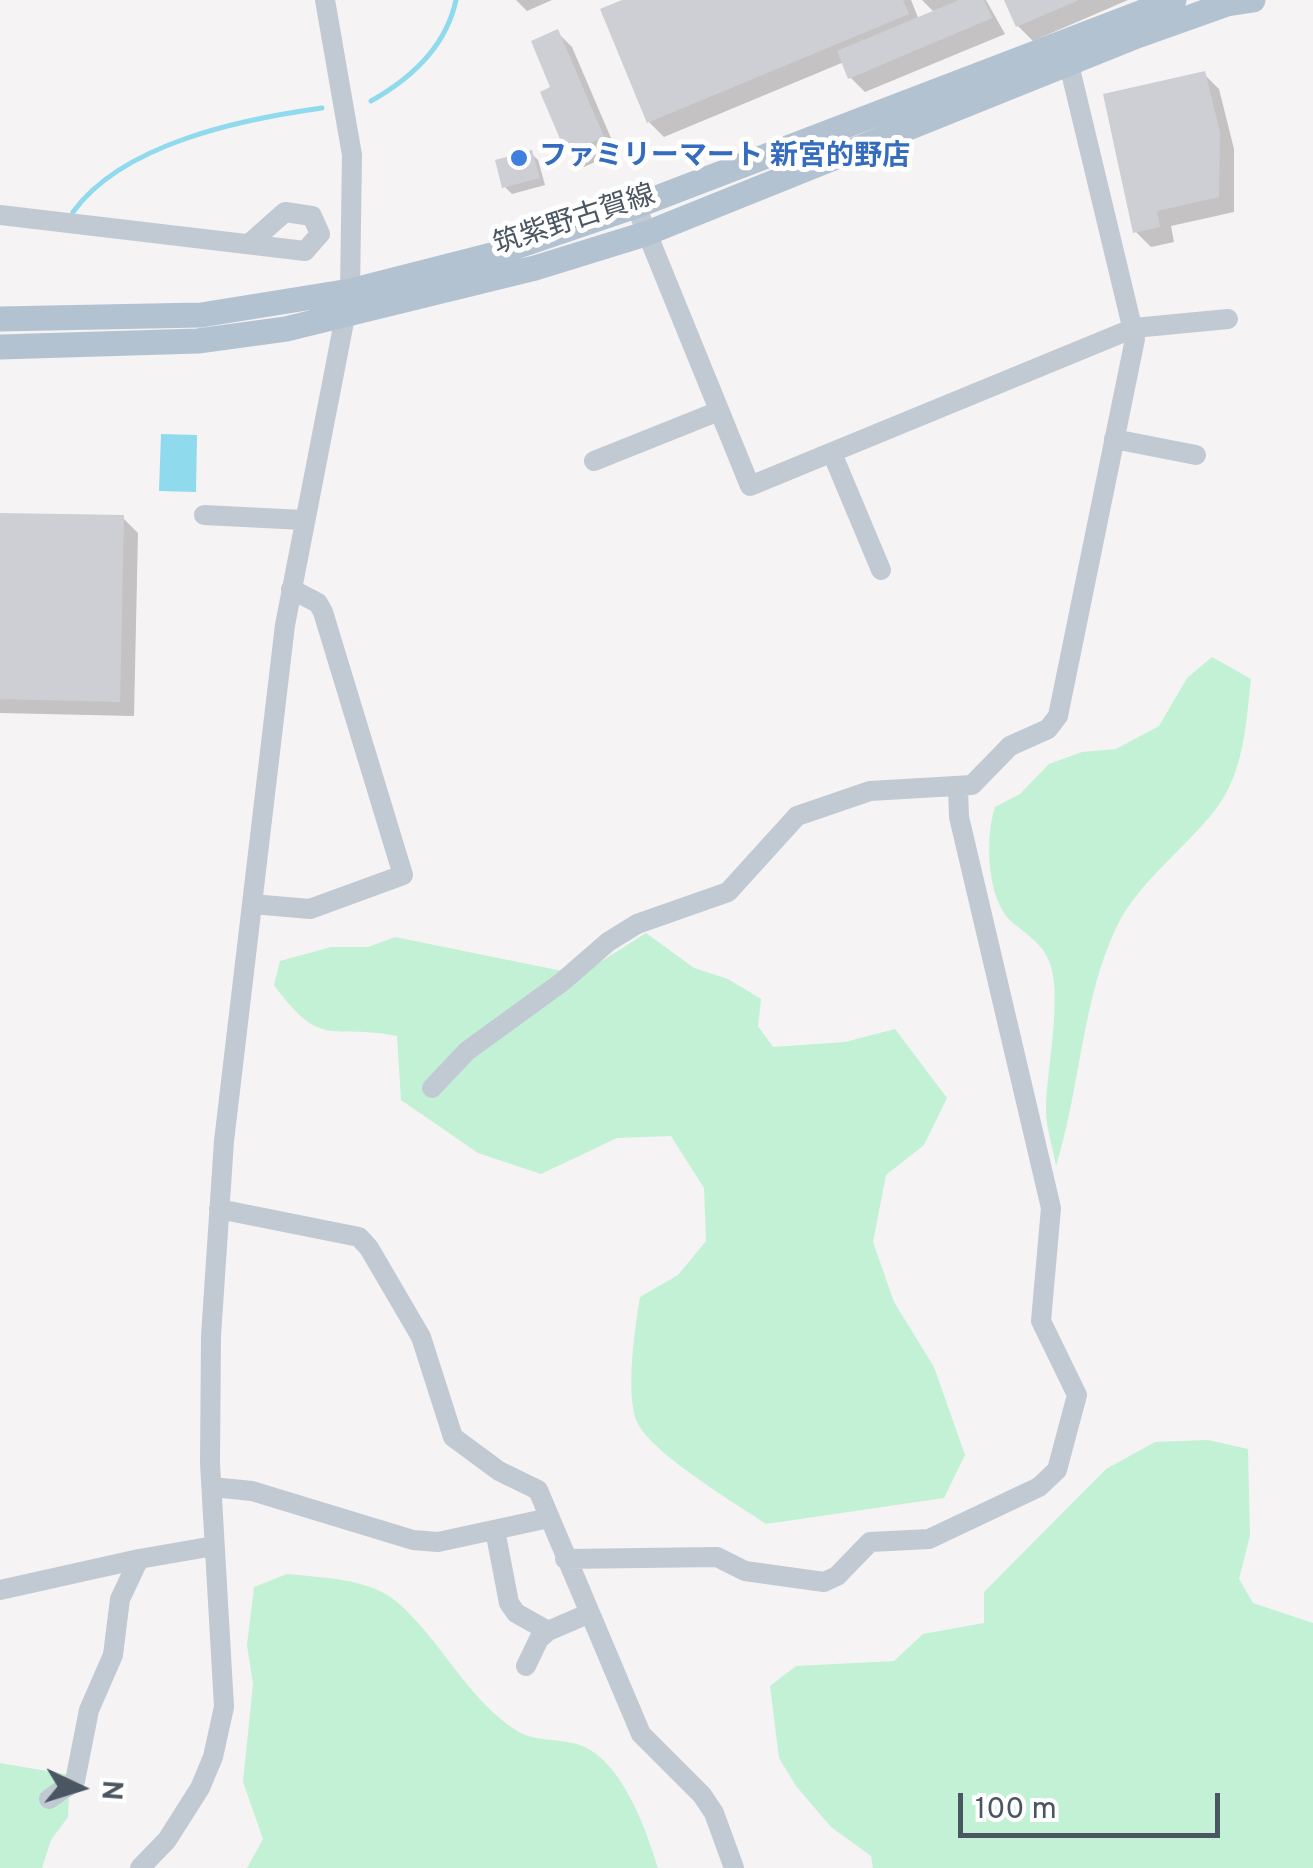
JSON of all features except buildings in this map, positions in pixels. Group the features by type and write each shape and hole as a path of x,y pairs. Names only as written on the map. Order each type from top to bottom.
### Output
{"main road":[{"name":"筑紫野古賀線","path":"0,318 202,315 348,303 500,278 645,234 1066,52 1174,0"},
{"name":"筑紫野古賀線","path":"0,348 198,341 348,303 636,206 1066,52 1227,4 1253,0"}],"street":[{"path":"144,1867 167,1840 200,1788 220,1731 224,1706 212,1486 211,1336 219,1209 292,588 348,303 352,155 325,0"},
{"path":"432,1088 466,1051 562,982 608,942 637,924 728,892 797,816 870,791 958,788 980,780 1010,746 1048,729 1058,716 1136,339 1066,52"},
{"path":"636,206 750,486 1134,328 1228,319"},
{"path":"0,215 250,244"},
{"path":"594,461 719,411"},
{"path":"1114,438 1196,456"},
{"path":"832,453 881,570"},
{"path":"204,515 303,520"},
{"path":"252,904 310,909 402,874 323,612 318,602 292,588"},
{"path":"564,1560 718,1557 745,1570 824,1582 836,1576 870,1542 930,1539 1039,1488 1057,1470 1078,1394 1041,1321 1051,1208 960,818 958,788"},
{"path":"219,1209 358,1237 406,1304 422,1337 453,1436 498,1471 538,1490 564,1560 641,1734 702,1795 714,1813 734,1868"},
{"path":"212,1486 252,1491 414,1540 438,1542 549,1518"},
{"path":"495,1530 508,1603 516,1613 548,1631"},
{"path":"0,1590 138,1558 214,1546"},
{"path":"49,1800 75,1781 89,1710 112,1656 120,1599 138,1558"},
{"path":"526,1666 538,1638 590,1613"}],"green space":[{"path":"1212,657 1251,679 1238,764 1215,810 1136,896 1116,928 1088,1015 1056,1166 1046,1113 1053,975 1042,949 1013,923 997,900 989,851 995,807 1020,794 1049,764 1082,752 1116,749 1159,726 1187,678"},
{"path":"646,933 694,968 728,979 761,999 758,1026 773,1047 845,1042 895,1029 947,1098 924,1145 886,1175 873,1242 894,1302 934,1367 965,1455 944,1498 766,1524 676,1462 637,1422 631,1378 640,1297 678,1275 706,1241 704,1188 671,1136 617,1138 541,1174 478,1153 401,1100 397,1036 317,1027 290,1006 274,985 280,961 331,947 368,947 395,937 572,973 597,964"},
{"path":"1208,1440 1248,1449 1250,1536 1239,1579 1253,1603 1313,1623 1313,1868 873,1868 871,1856 831,1827 796,1786 779,1758 770,1686 796,1666 894,1661 923,1634 984,1623 984,1592 1106,1469 1155,1442"},
{"path":"287,1574 345,1580 386,1594 413,1617 499,1718 523,1734 577,1744 593,1751 607,1763 630,1796 658,1868 247,1868 263,1839 243,1782 253,1684 247,1645 254,1587"},
{"path":"0,1763 70,1775 68,1817 51,1840 42,1868 0,1868"}],"water":[{"path":"161,434 197,435 196,492 159,491"}],"waterway":[{"path":"371,101 400,82 436,47 456,0"},
{"path":"73,212 95,188 153,152 222,128 322,108"}],"place":[{"name":"ファミリーマート 新宮的野店","path":"519,158"}]}
